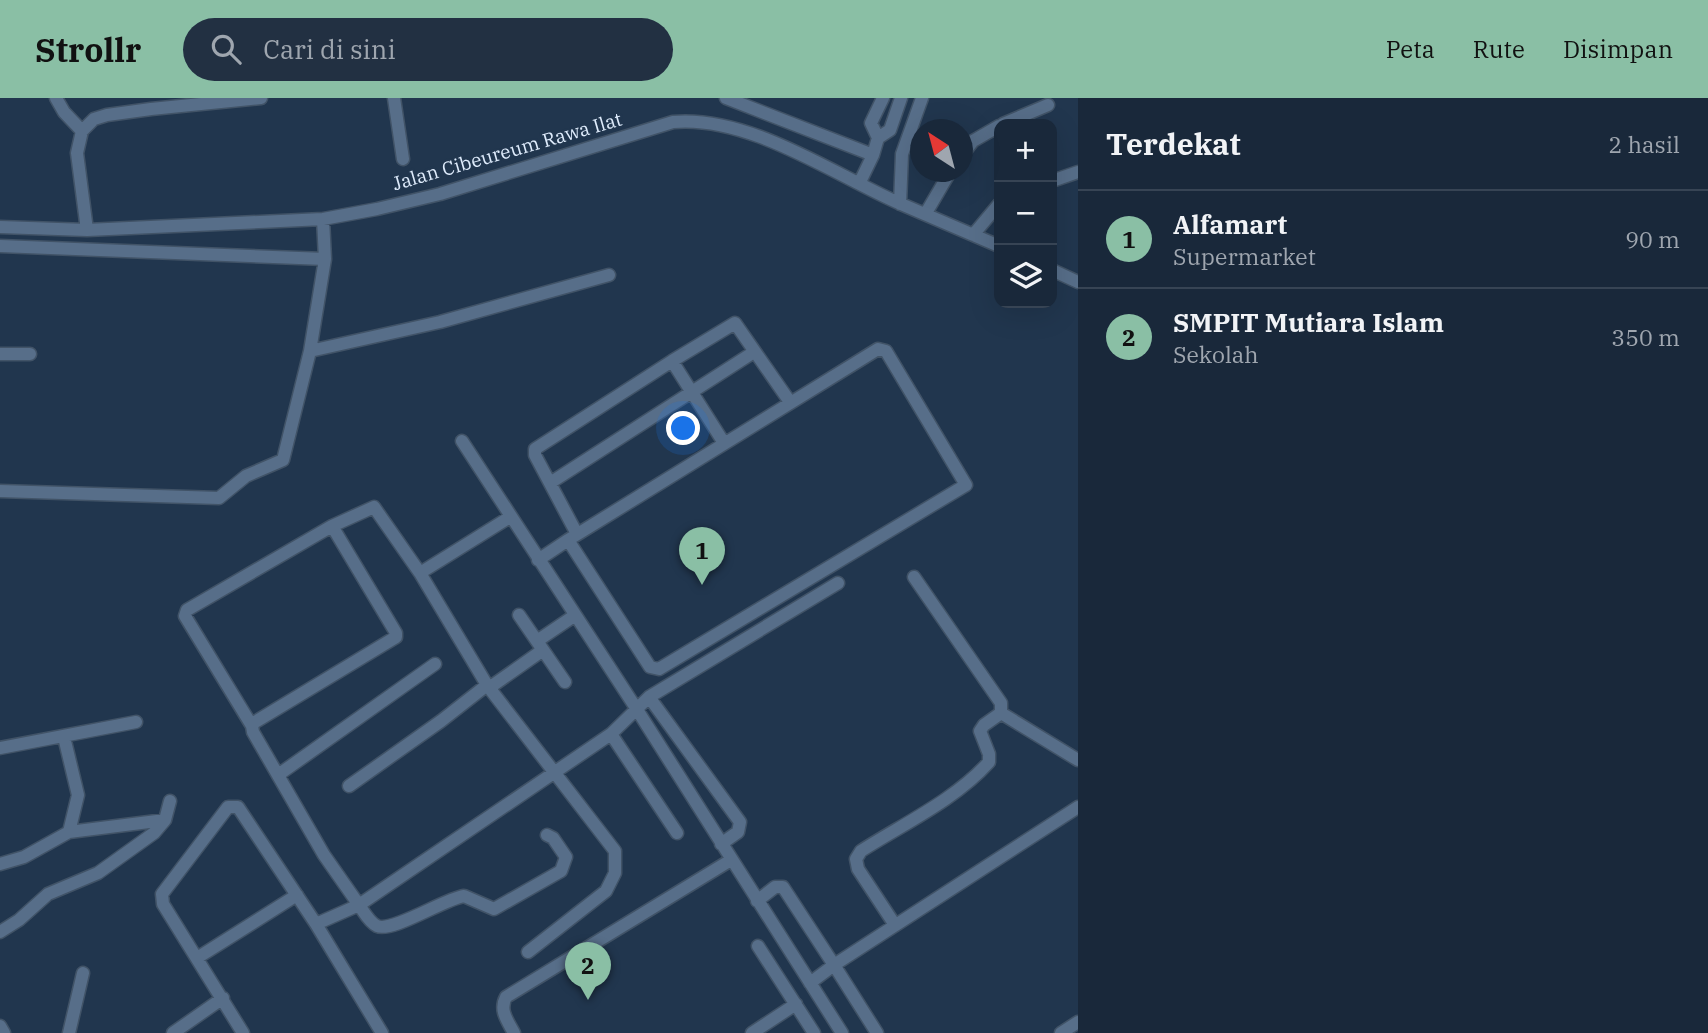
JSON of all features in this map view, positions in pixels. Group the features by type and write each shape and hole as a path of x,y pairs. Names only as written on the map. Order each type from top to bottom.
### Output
{"street":[{"path":"56,98 82,131"},
{"path":"87,230 77,153 82,131 94,119 107,115 261,98"},
{"path":"394,98 402,159"},
{"path":"726,98 873,155"},
{"path":"878,138 871,123 883,98"},
{"path":"860,182 878,138 890,130 901,98"},
{"path":"901,204 902,155 922,98"},
{"path":"1015,119 1048,105"},
{"name":"Jalan Cibeureum Rawa Ilat","path":"0,227 87,230 323,219 440,194 661,126 693,121 735,130 778,144 901,204 997,245"},
{"path":"973,141 994,129"},
{"path":"1057,179 1078,172"},
{"path":"926,213 944,182"},
{"path":"973,235 994,210"},
{"path":"0,491 222,497 246,476 283,460 310,351 325,259 323,219"},
{"path":"0,246 325,259"},
{"path":"1057,272 1078,282"},
{"path":"310,351 440,322 610,275"},
{"path":"538,559 573,537 790,402 883,348 894,362 966,485 659,669 650,667 573,537 535,455 537,448 736,323 790,402"},
{"path":"550,483 754,352"},
{"path":"0,354 30,354"},
{"path":"672,361 724,443"},
{"path":"462,441 636,708 842,1033"},
{"path":"527,952 606,891 615,873 615,851 488,686 420,573 374,507 332,526 187,610 185,616 252,726 324,855 376,926 387,928 457,897 464,896 494,909 561,872 566,857 553,838 547,835"},
{"path":"420,573 510,517"},
{"path":"252,726 396,637 332,526"},
{"path":"914,577 1001,703 1001,713"},
{"path":"316,924 359,905 556,773 611,734 649,697 838,583"},
{"path":"519,615 565,682"},
{"path":"349,786 441,722 540,646 574,616"},
{"path":"278,775 436,664"},
{"path":"649,697 740,822 738,832 721,844"},
{"path":"1001,713 1078,760"},
{"path":"895,926 858,869 856,859 861,851 966,783 984,768 989,762 989,754 979,731 984,724 1001,713"},
{"path":"0,748 136,722"},
{"path":"611,734 677,833"},
{"path":"64,737 79,800 69,832"},
{"path":"0,932 19,920 48,894 108,867 154,833 165,820 170,801"},
{"path":"243,1033 163,904 162,894 228,807 237,807 316,924 383,1033"},
{"path":"810,983 1078,807"},
{"path":"0,864 24,857 69,832 165,820"},
{"path":"514,1033 503,1011 502,1004 506,997 731,860"},
{"path":"757,901 775,887 783,887 877,1033"},
{"path":"197,958 297,895"},
{"path":"758,946 814,1033"},
{"path":"69,1033 83,973"},
{"path":"173,1033 223,998"},
{"path":"752,1033 796,1004"},
{"path":"1061,1033 1078,1022"},
{"path":"0,1026 4,1033"}],"place":[{"name":"Alfamart","path":"702,585"},
{"name":"SMPIT Mutiara Islam","path":"588,1000"}]}
